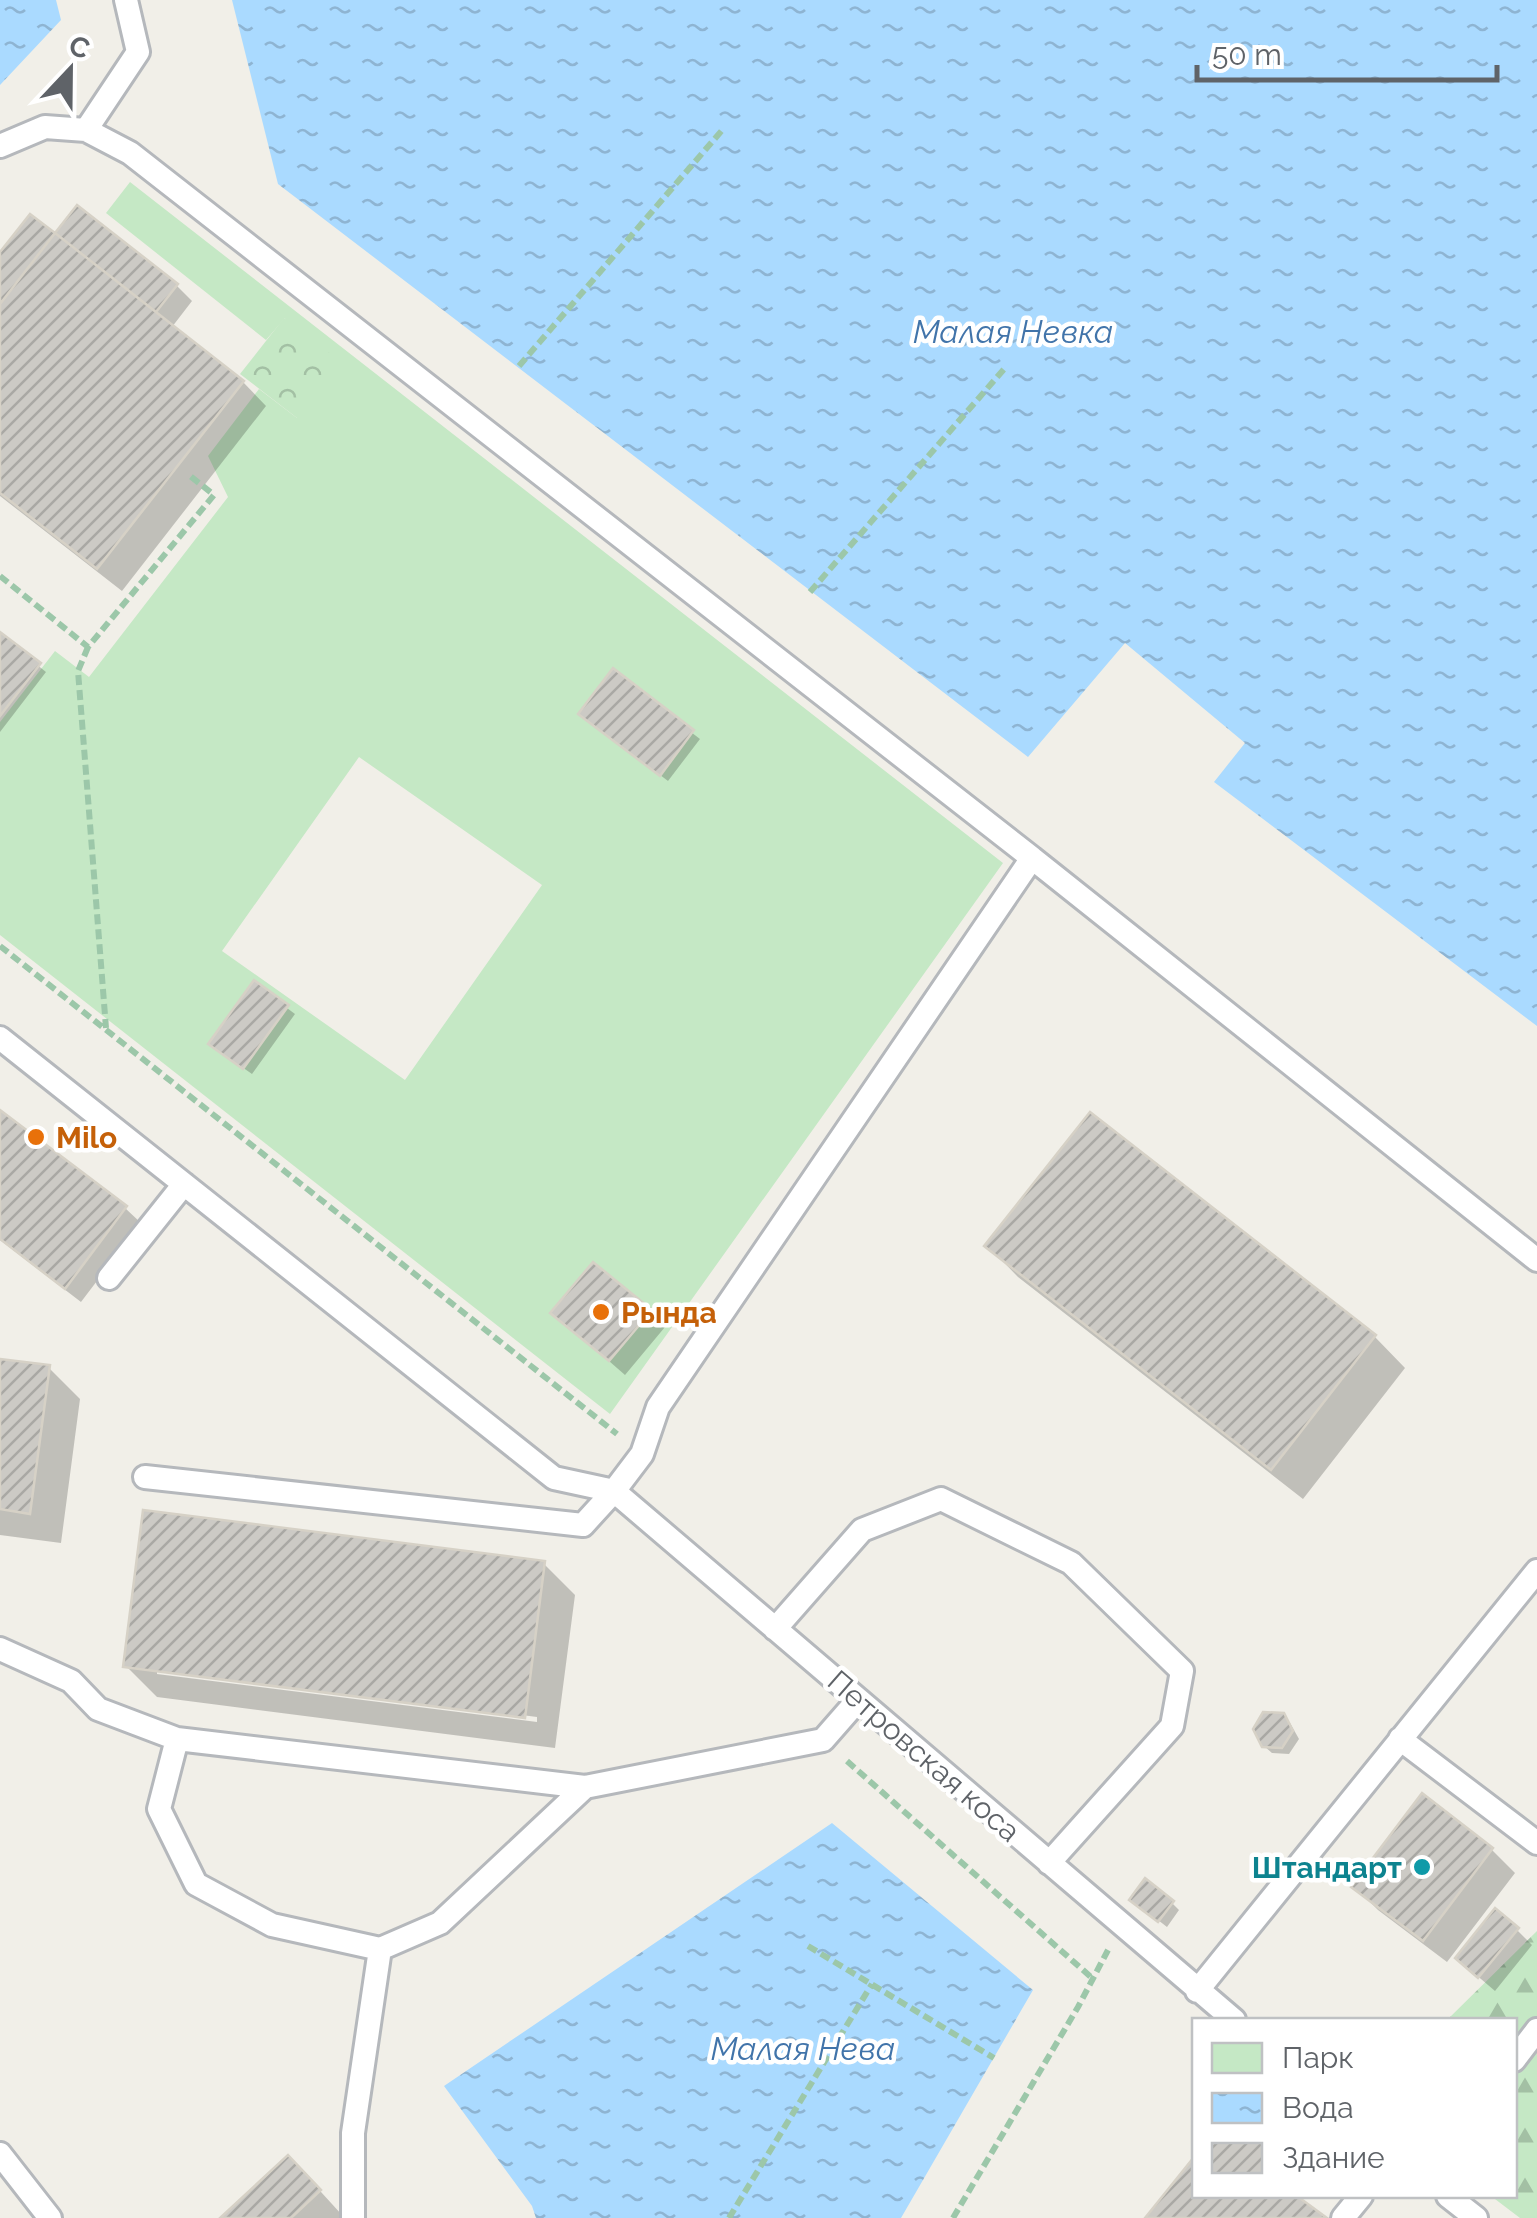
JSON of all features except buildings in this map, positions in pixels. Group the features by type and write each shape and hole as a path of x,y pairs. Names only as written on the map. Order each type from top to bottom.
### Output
{"lane":[{"path":"86,130 138,52 126,0"},
{"path":"0,146 44,127 86,130 130,153 1032,858 1537,1260"},
{"path":"146,1477 583,1525 642,1454 658,1408 1032,858"},
{"path":"0,1038 554,1478 614,1491"},
{"path":"110,1278 184,1184"},
{"name":"Петровская коса","path":"614,1491 1231,2018"},
{"path":"776,1629 862,1530 941,1499 1072,1563 1182,1671 1172,1726 1049,1863"},
{"path":"1197,1991 1537,1571"},
{"path":"0,1649 71,1681 98,1709 177,1739 584,1788 823,1740 858,1700"},
{"path":"177,1739 159,1810 196,1884 272,1926 380,1949 440,1923 584,1788"},
{"path":"1400,1739 1537,1843"},
{"path":"353,2218 353,2133 380,1949"},
{"path":"1517,2056 1537,2030"},
{"path":"0,2154 50,2218"},
{"path":"1343,2218 1359,2198"},
{"path":"1451,2198 1476,2218"}],"path":[{"path":"519,366 724,128"},
{"path":"810,592 1005,368"},
{"path":"106,1029 78,671 88,646 214,496 189,475"},
{"path":"0,576 88,646"},
{"path":"0,946 642,1454"},
{"path":"823,1740 1092,1978"},
{"path":"954,2218 1122,1927"},
{"path":"808,1946 994,2058"},
{"path":"729,2218 872,1984"}],"green space":[{"path":"130,182 1003,863 610,1414 0,935 0,722 55,651 89,677 228,497 208,456 259,389 297,418 285,318 266,340 106,213","holes":["359,757 542,885 405,1080 222,951"]},
{"path":"284,318 341,362 297,418 240,374"},
{"path":"1537,1931 1537,2218 1520,2218 1494,2198 1517,2198 1517,2018 1449,2018"}],"water":[{"path":"0,0 56,0 61,20 0,85"},
{"name":"Малая Невка","path":"232,0 1537,0 1537,1026 1214,782 1245,743 1125,643 1028,757 278,184"},
{"name":"Малая Нева","path":"832,1823 1033,1990 901,2218 536,2218 532,2206 444,2086"}],"place":[{"name":"Milo","path":"36,1137"},
{"name":"Рында","path":"601,1312"},
{"name":"Штандарт","path":"1422,1867"}]}
